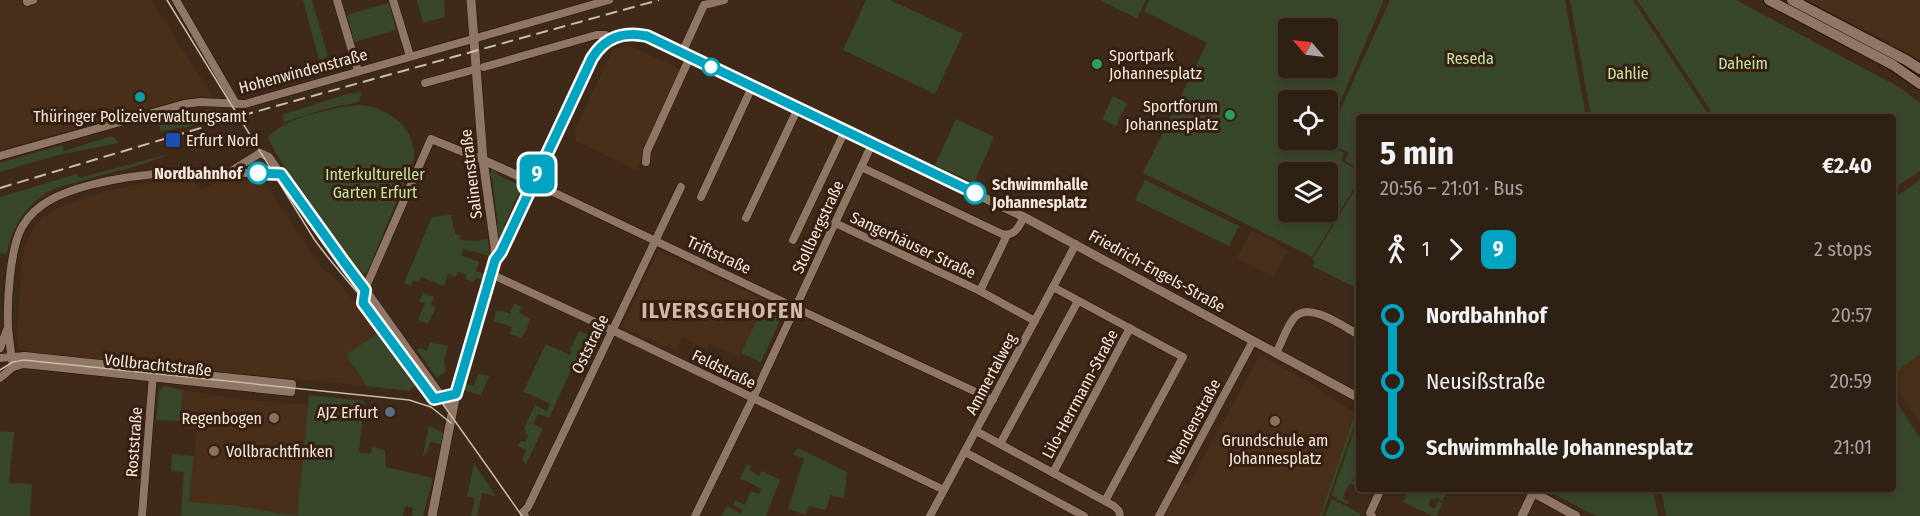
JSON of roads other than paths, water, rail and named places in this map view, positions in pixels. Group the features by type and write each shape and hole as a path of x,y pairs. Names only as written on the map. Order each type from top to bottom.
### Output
{"main road":[{"path":"1769,0 1893,65 1920,84"},
{"path":"1792,0 1920,69"}],"street":[{"path":"176,0 236,104"},
{"path":"337,0 358,71"},
{"path":"393,0 410,56"},
{"name":"Salinenstraße","path":"432,516 452,411 469,344 495,260 483,160 480,68 474,38 471,0"},
{"name":"Hohenwindenstraße","path":"0,156 184,104 200,102 245,104 609,0"},
{"path":"646,162 647,151 704,5 724,0"},
{"name":"Friedrich-Engels-Straße","path":"609,39 624,34 647,36 798,108 1076,244 1356,396"},
{"path":"425,83 596,35 606,35 609,39 598,48 592,58 501,252 495,260"},
{"path":"700,196 752,87"},
{"path":"746,218 798,108"},
{"path":"793,240 845,131"},
{"name":"Triftstraße","path":"365,290 431,139 532,182 993,399"},
{"name":"Stollbergstraße","path":"695,516 796,308 872,144"},
{"path":"230,172 260,153 269,157 452,411"},
{"path":"861,167 1007,235 1016,231 1023,217"},
{"path":"0,378 12,360 8,325 16,239 28,218 41,205 78,188 126,177 187,171 281,174"},
{"name":"Oststraße","path":"524,514 681,188"},
{"name":"Sangerhäuser Straße","path":"835,223 980,291 1035,321"},
{"name":"Sangerhäuser Straße","path":"980,291 1007,235"},
{"name":"Ammertalweg","path":"930,516 1076,244"},
{"name":"Feldstraße","path":"491,274 944,490"},
{"name":"Lilo-Herrmann-Straße","path":"1053,287 1183,357 1105,501"},
{"path":"1000,444 1078,301"},
{"path":"1276,353 1295,316 1304,312 1316,312 1356,333"},
{"path":"0,348 8,325"},
{"name":"Lilo-Herrmann-Straße","path":"1053,473 1130,328"},
{"name":"Wendenstraße","path":"1159,516 1253,340"},
{"name":"Vollbrachtstraße","path":"12,360 25,356 153,374"},
{"name":"Vollbrachtstraße","path":"0,358 24,364 153,374"},
{"path":"153,374 292,384"},
{"name":"Roststraße","path":"142,516 153,374"},
{"name":"Lilo-Herrmann-Straße","path":"976,430 1117,508 1120,516"},
{"path":"965,452 1084,516"},
{"path":"1372,516 1370,509 1379,492"},
{"path":"1522,516 1530,492"},
{"path":"1532,492 1576,516"}],"tram line":[{"path":"167,0 314,239 404,350 522,516"},
{"path":"0,370 13,362 24,360 409,400 431,407 451,423"}],"railway":[{"path":"0,188 251,113 659,0"}],"place":[{"name":"Sportpark Johannesplatz","path":"1097,64"},
{"name":"Thüringer Polizeiverwaltungsamt","path":"140,97"},
{"name":"Sportforum Johannesplatz","path":"1230,115"},
{"name":"Erfurt Nord","path":"173,140"},
{"name":"Nordbahnhof","path":"258,173"},
{"name":"Schwimmhalle Johannesplatz","path":"975,193"},
{"name":"AJZ Erfurt","path":"390,412"},
{"name":"Regenbogen","path":"274,418"},
{"name":"Grundschule am Johannesplatz","path":"1275,421"},
{"name":"Vollbrachtfinken","path":"214,451"}],"district":[{"name":"ILVERSGEHOFEN","path":"723,310"}],"park label":[{"name":"Reseda","path":"1470,58"},
{"name":"Daheim","path":"1743,63"},
{"name":"Dahlie","path":"1628,73"},
{"name":"Interkultureller Garten Erfurt","path":"375,183"}]}
